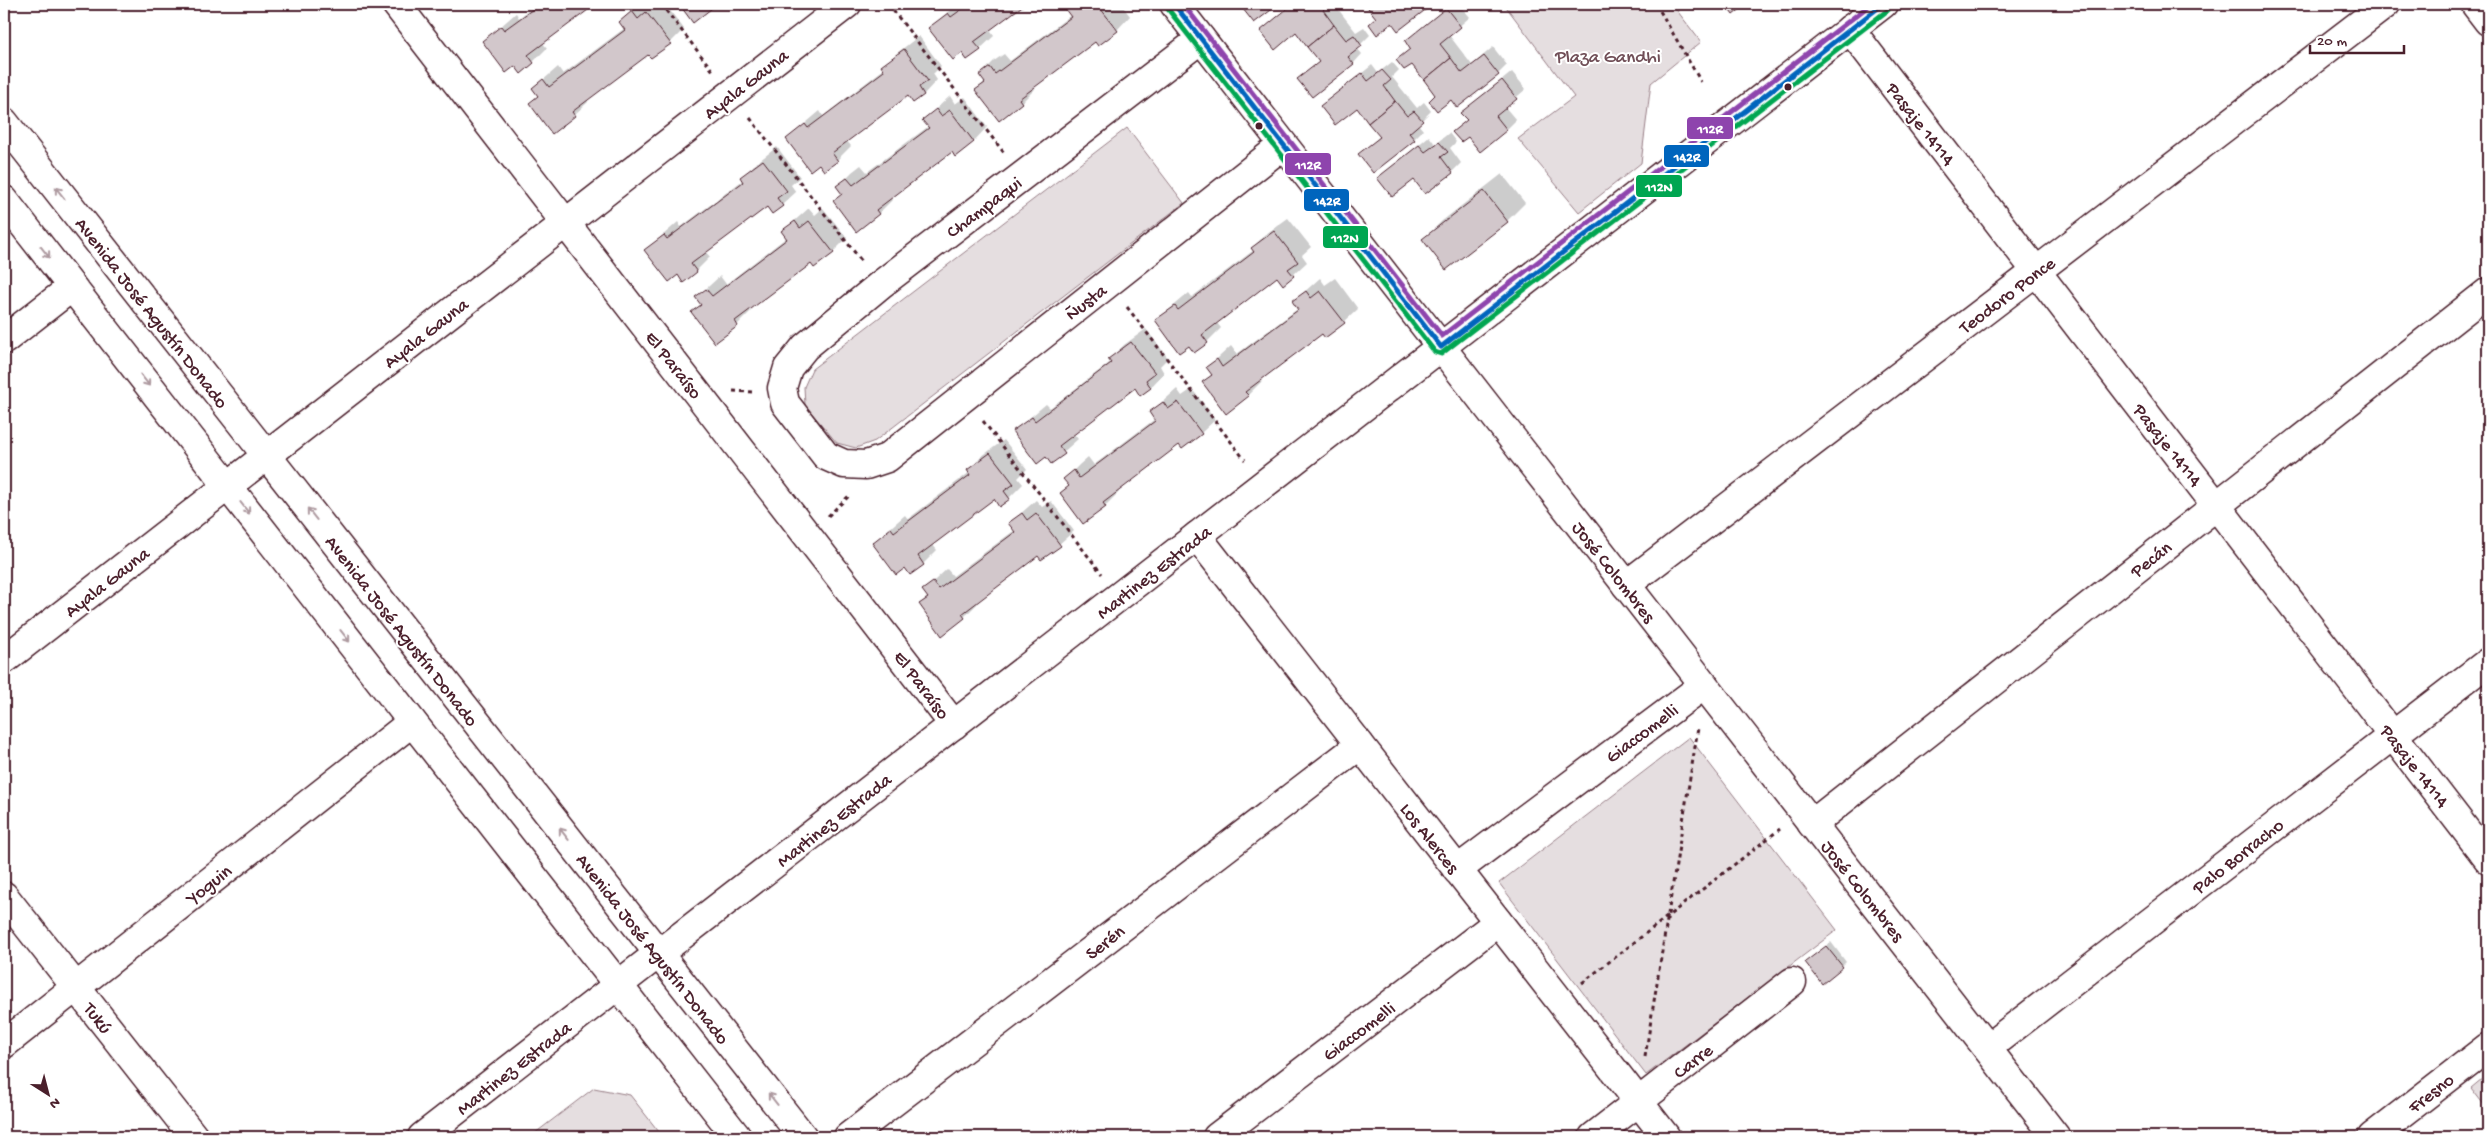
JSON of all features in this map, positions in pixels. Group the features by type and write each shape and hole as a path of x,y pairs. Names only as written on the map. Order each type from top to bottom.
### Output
{"street":[{"name":"El Paraíso","path":"396,4 809,535 954,725"},
{"name":"Ayala Gauna","path":"4,660 847,4"},
{"name":"José Colombres","path":"1174,4 2056,1137"},
{"name":"Martinez Estrada","path":"422,1137 1883,4"},
{"name":"Teodoro Ponce","path":"1626,585 2386,4"},
{"path":"2475,4 2488,21"},
{"name":"Pasaje 14114","path":"1850,29 2488,859"},
{"name":"Champaqui","path":"782,388 788,368 804,347 880,285 1201,39"},
{"name":"Avenida José Agustín Donado","path":"4,122 803,1137"},
{"name":"Ñusta","path":"782,388 785,403 826,456 844,464 866,465 887,458 1283,144"},
{"path":"4,200 737,1137"},
{"path":"4,340 72,287"},
{"name":"Pecán","path":"1807,818 2217,506 2488,292"},
{"name":"Los Alerces","path":"1197,536 1666,1137"},
{"name":"Palo Borracho","path":"1987,1048 2488,662"},
{"name":"Giaccomelli","path":"1457,870 1704,685"},
{"name":"Yoguin","path":"4,1044 412,722"},
{"name":"Serén","path":"848,1137 1360,744"},
{"name":"Tukú","path":"4,896 194,1137"},
{"name":"Giaccomelli","path":"1217,1137 1498,922"},
{"name":"Carre","path":"1593,1137 1792,982"},
{"name":"Fresno","path":"2372,1137 2488,1047"}],"path":[{"path":"661,4 880,285"},
{"path":"888,4 1022,176"},
{"path":"1656,4 1701,82"},
{"path":"1108,282 1264,484"},
{"path":"692,387 758,392 782,388"},
{"path":"964,397 1119,596"},
{"path":"809,535 851,493"},
{"path":"1638,1102 1704,685"},
{"path":"1559,1000 1668,916 1807,818"}],"green space":[{"name":"Plaza Gandhi","path":"1504,4 1672,4 1701,42 1651,83 1641,163 1579,212 1518,139 1574,97"},
{"path":"1127,128 1184,203 875,441 856,448 837,443 805,405 804,387 812,369"},
{"path":"1689,737 1837,930 1646,1075 1499,883"},
{"path":"2488,1074 2488,1110 2471,1088"},
{"path":"594,1088 630,1095 663,1137 530,1137"}],"building":[{"path":"540,4 596,4 528,55 534,63 521,74 515,66 506,73 482,41 501,26 504,30"},
{"path":"679,4 715,4 716,5 693,23"},
{"path":"969,4 1025,4 974,42 981,50 967,60 962,53 953,60 928,28 948,13 951,17"},
{"path":"1072,4 1097,4 1118,31 1098,46 1095,42 1019,99 1022,103 999,121 975,90 985,83 979,75 990,67 995,74 1071,17 1065,9"},
{"path":"1239,4 1279,4 1254,23"},
{"path":"1293,4 1329,4 1323,10 1334,25 1307,47 1296,32 1275,50 1260,31"},
{"path":"1365,4 1433,4 1398,31 1392,23 1377,35 1369,24 1376,18"},
{"path":"1725,4 1747,4 1733,15"},
{"path":"1446,8 1461,27 1440,44 1451,58 1424,80 1412,65 1404,70 1396,60 1410,49 1405,41"},
{"path":"632,11 638,19 646,12 671,44 651,58 648,55 572,112 575,116 552,134 529,103 538,96 532,88 543,79 549,87 625,30 619,22"},
{"path":"1334,25 1346,40 1354,35 1362,46 1348,57 1354,64 1312,97 1297,79 1319,62 1307,47"},
{"path":"904,49 928,81 919,87 924,95 913,103 908,96 832,153 838,161 824,171 819,164 810,171 786,139 805,124 808,128 884,71 881,66"},
{"path":"1484,56 1499,75 1457,108 1451,100 1437,111 1429,101 1435,95 1424,80 1451,58 1462,73"},
{"path":"1382,70 1391,80 1384,86 1395,101 1368,123 1357,108 1335,125 1320,106 1362,73 1368,81"},
{"path":"1502,80 1517,99 1496,116 1507,130 1480,152 1468,137 1461,142 1452,132 1467,120 1460,113"},
{"path":"1395,101 1407,116 1414,111 1423,121 1409,133 1415,140 1373,173 1358,154 1380,137 1368,123"},
{"path":"936,109 941,116 950,110 974,142 955,157 952,152 876,210 879,214 856,232 833,201 842,194 836,186 847,178 853,185 929,128 922,120"},
{"path":"1439,142 1448,152 1441,157 1453,173 1425,194 1414,180 1392,197 1377,178 1419,145 1425,152"},
{"path":"763,160 787,191 777,198 783,206 772,214 767,207 691,264 697,272 683,283 678,275 669,282 644,250 664,235 667,239 743,182 740,177"},
{"path":"1484,191 1508,222 1446,270 1422,239"},
{"path":"795,221 800,228 809,221 834,253 814,268 811,264 735,321 738,326 715,343 691,312 701,305 695,297 706,289 712,296 787,239 781,231"},
{"path":"1274,231 1298,262 1288,269 1294,276 1283,285 1277,277 1202,335 1208,343 1194,353 1189,346 1179,353 1155,320 1175,306 1178,310 1254,252 1251,248"},
{"path":"1306,291 1311,298 1320,291 1345,323 1325,338 1322,334 1245,392 1249,396 1226,414 1202,382 1212,375 1206,367 1217,359 1222,367 1298,310 1292,301"},
{"path":"1131,342 1155,373 1146,380 1151,388 1140,396 1135,388 1059,446 1065,454 1051,464 1046,457 1037,464 1012,431 1032,417 1035,421 1111,363 1108,359"},
{"path":"1163,402 1168,409 1178,402 1202,434 1182,449 1179,445 1103,503 1106,507 1083,524 1060,493 1069,486 1063,479 1074,470 1079,478 1155,421 1149,412"},
{"path":"990,453 1014,484 1004,491 1010,499 999,507 994,499 918,556 924,565 910,575 905,568 896,575 872,543 891,528 894,532 970,475 967,470"},
{"path":"1022,513 1027,520 1036,513 1061,546 1041,560 1038,556 962,614 965,618 942,636 919,604 928,598 922,590 933,582 939,589 1015,532 1008,523"},
{"path":"1826,946 1843,967 1822,984 1805,962"}],"transit line":[{"name":"142R","path":"1174,4 1441,347 1883,4"},
{"name":"112R","path":"1183,4 1442,336 1871,4"},
{"name":"112N","path":"1168,9 1435,352 1441,354 1888,10"}]}
